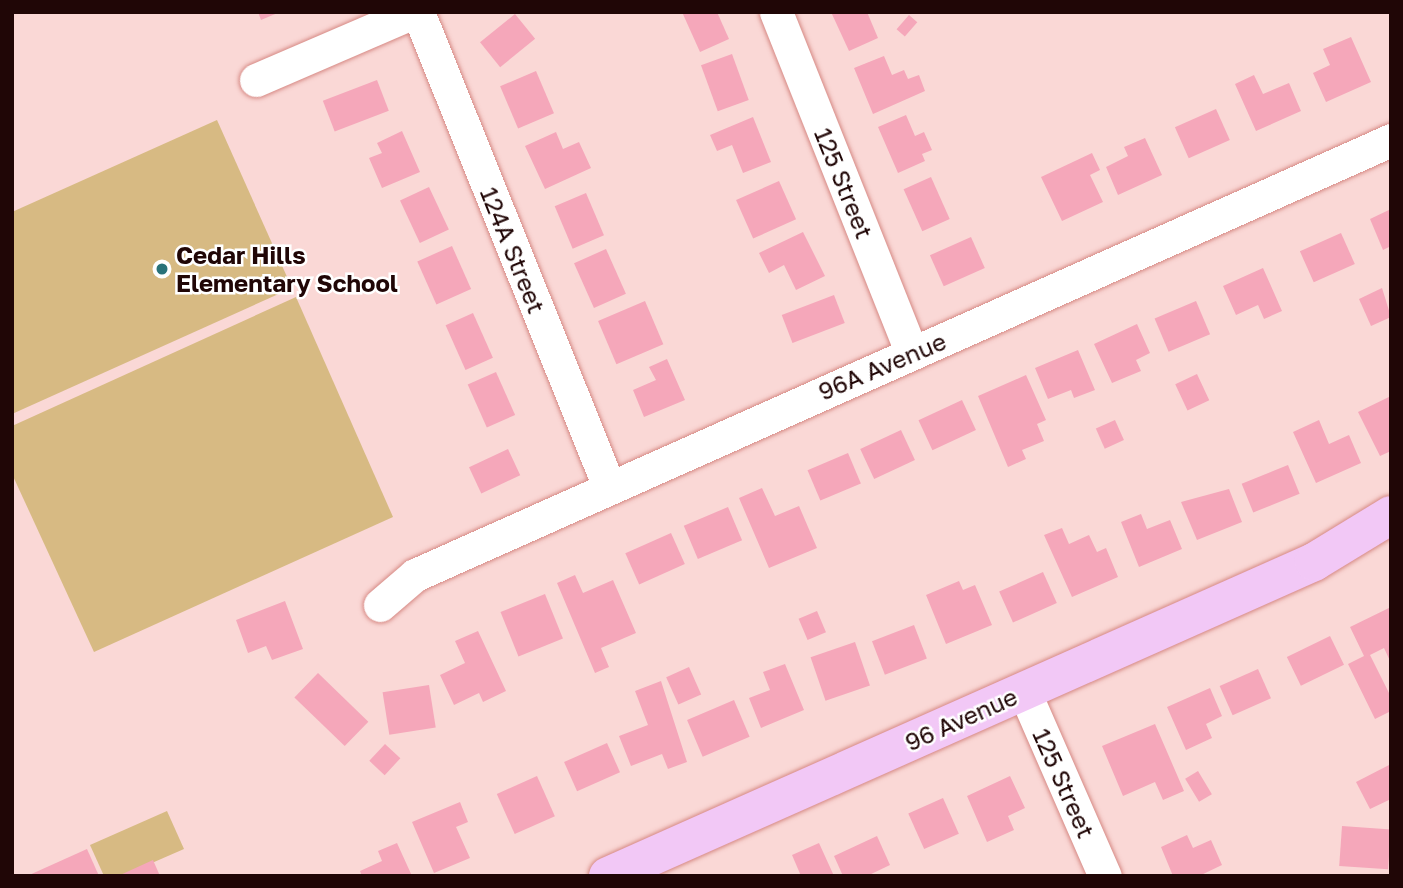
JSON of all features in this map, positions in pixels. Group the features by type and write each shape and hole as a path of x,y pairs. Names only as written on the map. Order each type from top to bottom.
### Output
{"main road":[{"name":"96 Avenue","path":"608,876 1314,562 1391,515"},
{"name":"96 Avenue","path":"1314,562 1391,540"}],"street":[{"path":"256,80 416,12"},
{"name":"124A Street","path":"416,12 610,486"},
{"name":"125 Street","path":"776,12 912,353"},
{"name":"96A Avenue","path":"380,605 415,575 1391,140"},
{"name":"125 Street","path":"1024,691 1105,876"}],"shaded area":[{"path":"217,120 292,288 12,414 12,212"},
{"path":"296,297 393,517 94,652 12,474 12,426"},
{"path":"167,811 184,849 122,876 104,876 90,845"}],"building":[{"path":"258,12 280,12 261,20"},
{"path":"682,12 717,12 729,39 700,52"},
{"path":"831,12 867,12 878,38 849,51"},
{"path":"515,14 535,39 500,67 480,42"},
{"path":"909,15 917,22 905,37 897,29"},
{"path":"1351,37 1371,82 1326,102 1313,73 1330,65 1323,49"},
{"path":"732,54 749,100 718,111 701,65"},
{"path":"884,56 892,75 904,70 908,79 919,75 925,91 873,114 854,68"},
{"path":"536,71 554,113 518,129 500,86"},
{"path":"1254,75 1263,94 1289,83 1301,111 1256,131 1235,84"},
{"path":"377,80 389,111 335,132 323,101"},
{"path":"1216,109 1230,140 1189,158 1175,127"},
{"path":"906,115 915,136 924,132 932,150 922,154 925,161 898,173 878,127"},
{"path":"753,117 771,162 743,173 732,145 717,151 710,135"},
{"path":"402,131 420,172 382,188 369,158 382,153 377,143"},
{"path":"556,132 563,149 579,142 591,168 545,189 525,146"},
{"path":"1145,138 1162,175 1118,195 1106,167 1128,156 1124,147"},
{"path":"1092,153 1100,170 1090,175 1103,202 1062,221 1041,177"},
{"path":"931,177 950,219 922,231 904,189"},
{"path":"779,181 796,219 753,238 736,200"},
{"path":"429,187 449,230 420,243 400,201"},
{"path":"586,193 604,235 573,249 555,206"},
{"path":"1391,209 1391,246 1383,250 1370,219"},
{"path":"803,232 825,276 796,290 784,265 769,273 759,253"},
{"path":"1341,233 1355,264 1314,282 1300,251"},
{"path":"971,237 985,268 944,286 930,255"},
{"path":"452,246 471,289 436,304 417,261"},
{"path":"606,249 626,294 594,308 574,263"},
{"path":"1263,268 1282,311 1264,319 1258,305 1236,315 1223,286"},
{"path":"1382,288 1391,317 1371,326 1359,299"},
{"path":"834,295 845,323 792,343 782,315"},
{"path":"645,301 663,344 616,364 598,321"},
{"path":"1196,301 1210,334 1169,352 1155,319"},
{"path":"473,313 493,358 466,370 446,325"},
{"path":"1137,324 1150,353 1136,360 1141,371 1112,383 1094,344"},
{"path":"1078,350 1095,390 1074,398 1071,390 1048,399 1035,368"},
{"path":"667,359 685,400 644,417 633,390 656,380 649,367"},
{"path":"496,372 515,415 487,428 468,385"},
{"path":"1197,374 1209,400 1188,410 1175,384"},
{"path":"1026,375 1046,420 1037,424 1044,441 1022,450 1026,459 1008,467 978,396"},
{"path":"1391,396 1391,451 1380,456 1358,412"},
{"path":"962,400 976,430 932,450 918,420"},
{"path":"1115,420 1124,440 1105,449 1096,429"},
{"path":"1319,420 1329,444 1349,435 1361,463 1316,483 1293,432"},
{"path":"901,430 915,460 874,479 860,449"},
{"path":"508,449 520,475 481,493 469,467"},
{"path":"848,453 861,483 820,501 807,470"},
{"path":"1288,465 1300,494 1253,512 1242,484"},
{"path":"762,488 775,516 799,506 817,548 769,568 739,498"},
{"path":"1229,489 1242,522 1197,540 1181,502"},
{"path":"728,507 742,540 698,559 684,526"},
{"path":"1141,514 1147,529 1170,520 1182,549 1139,567 1121,522"},
{"path":"1062,528 1069,544 1089,535 1097,552 1106,548 1118,577 1072,597 1044,535"},
{"path":"671,533 685,564 639,584 625,553"},
{"path":"1043,572 1057,603 1013,623 999,592"},
{"path":"575,575 583,593 613,580 636,633 601,648 609,667 595,673 557,583"},
{"path":"959,581 963,590 975,585 992,625 946,644 926,595"},
{"path":"545,594 563,639 518,656 500,612"},
{"path":"285,601 303,649 272,660 266,646 248,653 236,620"},
{"path":"1391,607 1391,663 1384,648 1370,655 1391,697 1391,711 1375,719 1348,664 1364,656 1350,627"},
{"path":"817,611 826,632 808,640 799,619"},
{"path":"914,625 927,659 885,675 872,641"},
{"path":"478,631 506,691 483,702 479,693 454,705 440,675 465,663 455,641"},
{"path":"1330,636 1344,665 1301,686 1287,657"},
{"path":"855,642 870,685 826,701 811,657"},
{"path":"785,664 804,710 761,728 749,698 770,690 763,672"},
{"path":"689,667 701,694 678,705 666,677"},
{"path":"1258,669 1271,698 1233,715 1220,686"},
{"path":"318,673 368,722 345,746 294,697"},
{"path":"661,681 687,762 668,769 662,754 631,766 619,736 648,725 635,691"},
{"path":"429,685 436,727 389,735 383,692"},
{"path":"1210,688 1222,716 1206,724 1212,738 1186,750 1167,707"},
{"path":"734,700 750,737 703,757 687,720"},
{"path":"1155,724 1184,791 1163,800 1155,782 1123,796 1102,746"},
{"path":"607,743 620,772 577,791 564,762"},
{"path":"385,744 400,758 385,775 369,761"},
{"path":"1391,764 1391,799 1370,809 1356,782"},
{"path":"1198,771 1212,794 1199,802 1185,779"},
{"path":"537,776 555,816 515,834 497,794"},
{"path":"1010,776 1025,808 1008,816 1014,830 987,842 967,796"},
{"path":"943,798 959,834 924,849 908,813"},
{"path":"460,802 468,822 456,827 470,858 434,873 412,822"},
{"path":"1342,826 1391,829 1388,869 1339,866"},
{"path":"1187,835 1193,848 1211,840 1222,865 1199,876 1173,876 1161,847"},
{"path":"877,836 890,865 867,876 843,876 834,856"},
{"path":"397,843 412,876 362,876 360,871 382,861 378,851"},
{"path":"819,843 834,876 801,876 792,855"},
{"path":"87,849 99,876 27,876"},
{"path":"153,860 160,876 118,876"}],"place":[{"name":"Cedar Hills Elementary School","path":"162,269"}]}
